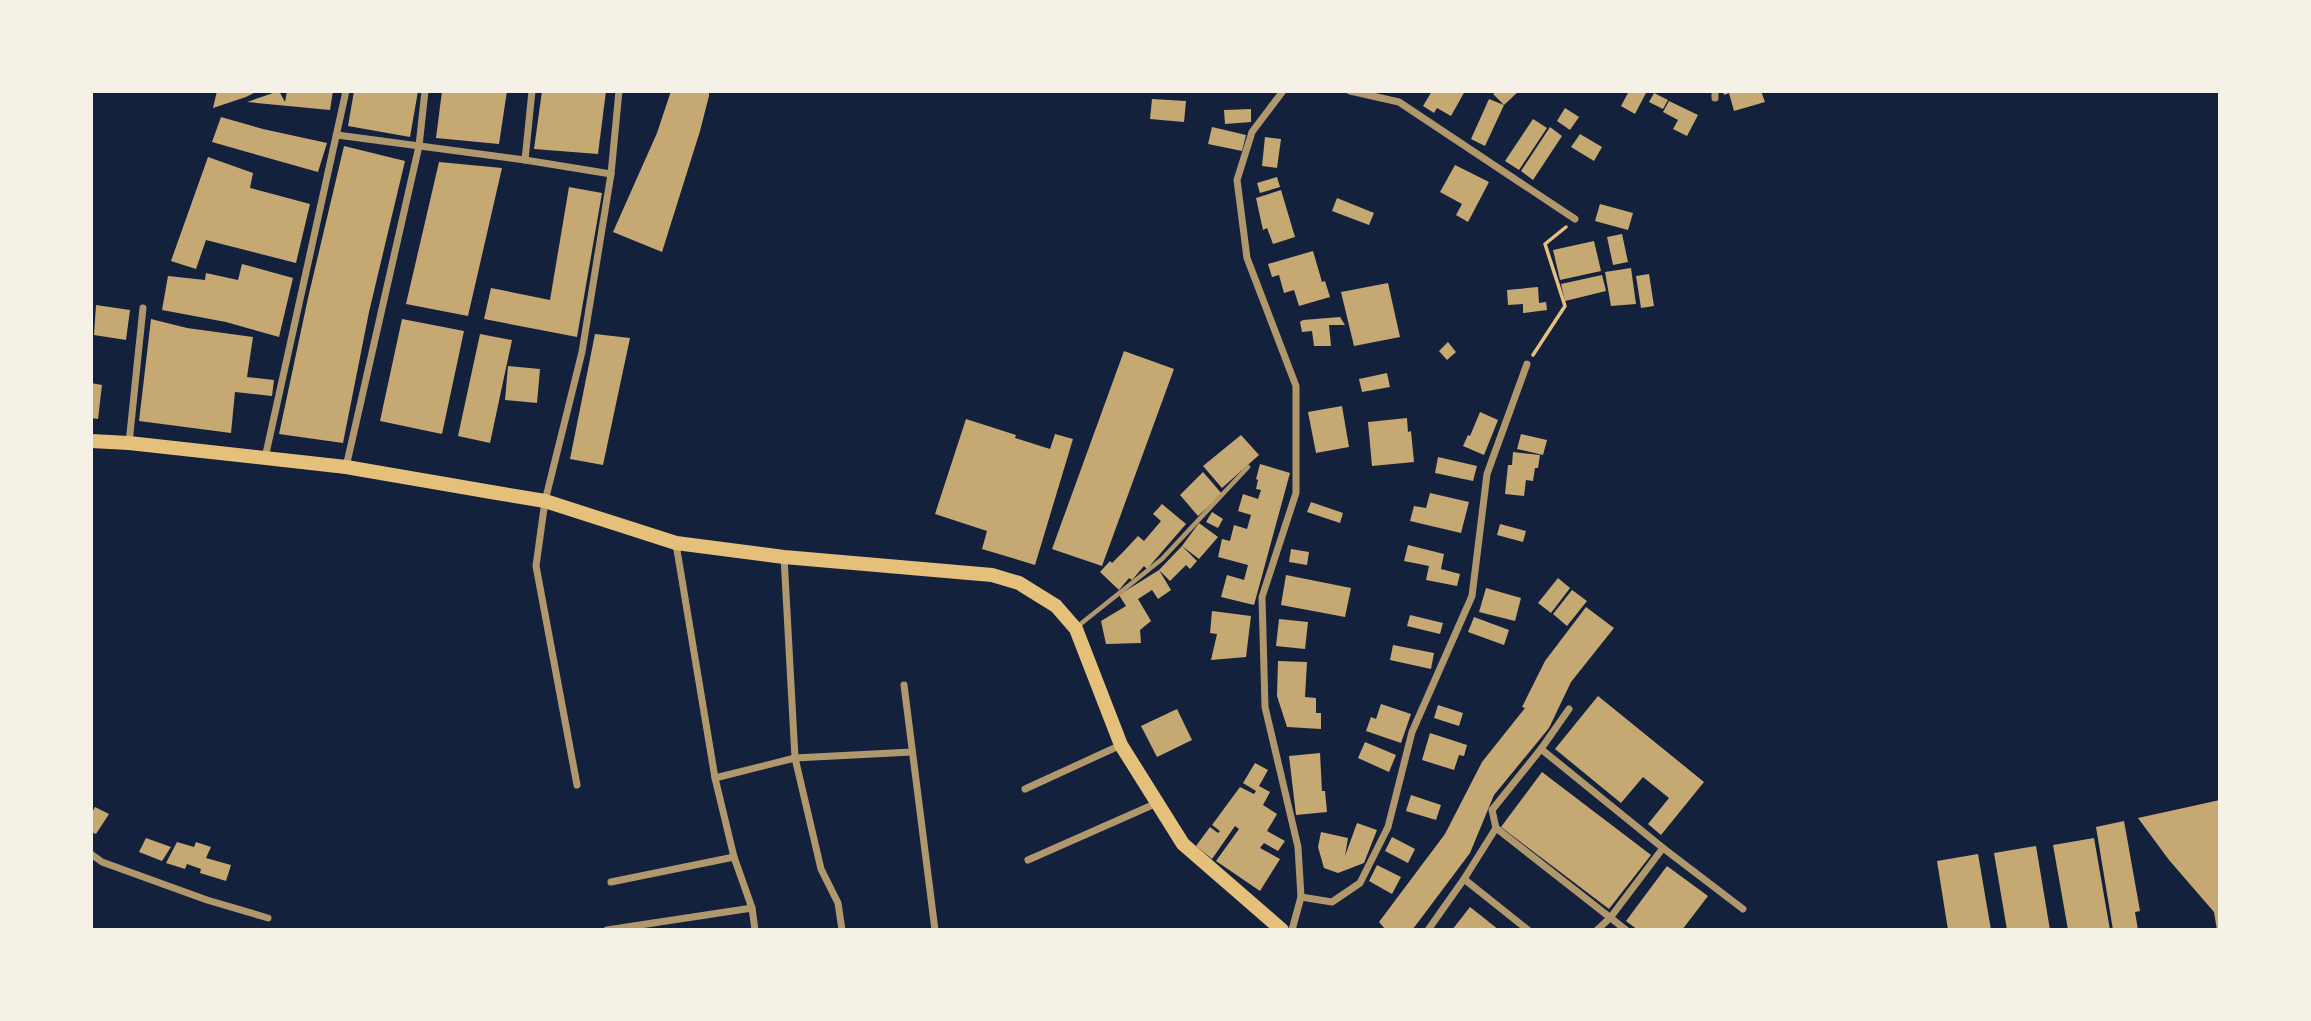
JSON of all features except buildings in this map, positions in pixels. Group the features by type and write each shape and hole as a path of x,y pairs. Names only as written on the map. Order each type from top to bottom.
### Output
{"main road":[{"path":"91,441 346,467 545,501 676,543 783,557 992,575 1019,583 1056,606 1076,629 1121,745 1183,844 1282,930"}],"street":[{"path":"265,458 346,91"},
{"path":"346,467 419,146 425,91"},
{"path":"525,160 532,91"},
{"path":"577,785 536,566 545,501 582,352 611,174 619,91"},
{"path":"1283,91 1252,132 1237,180 1247,258 1296,386 1296,493 1262,597 1265,707 1298,847 1301,897 1292,930"},
{"path":"1350,91 1399,102 1576,219"},
{"path":"337,135 611,174"},
{"path":"129,443 144,308"},
{"path":"1301,897 1332,902 1360,883 1388,827 1412,732 1472,596 1487,474 1527,365"},
{"path":"676,543 715,778 734,857 752,908 755,930"},
{"path":"783,557 795,758 821,869 838,903 842,930"},
{"path":"904,685 935,930"},
{"path":"1569,709 1492,810 1496,828 1626,930"},
{"path":"1025,789 1121,745"},
{"path":"1541,749 1743,909"},
{"path":"715,778 795,758 912,752"},
{"path":"1028,860 1157,803"},
{"path":"1428,930 1464,880 1496,828"},
{"path":"1597,930 1663,848"},
{"path":"91,854 102,862 207,900 268,918"},
{"path":"611,882 734,857"},
{"path":"91,864 102,862"},
{"path":"1464,880 1528,930"},
{"path":"607,930 752,908"}],"lane":[{"path":"1076,629 1162,559 1248,467"}],"path":[{"path":"1527,365 1565,306 1545,244 1576,219"}]}
